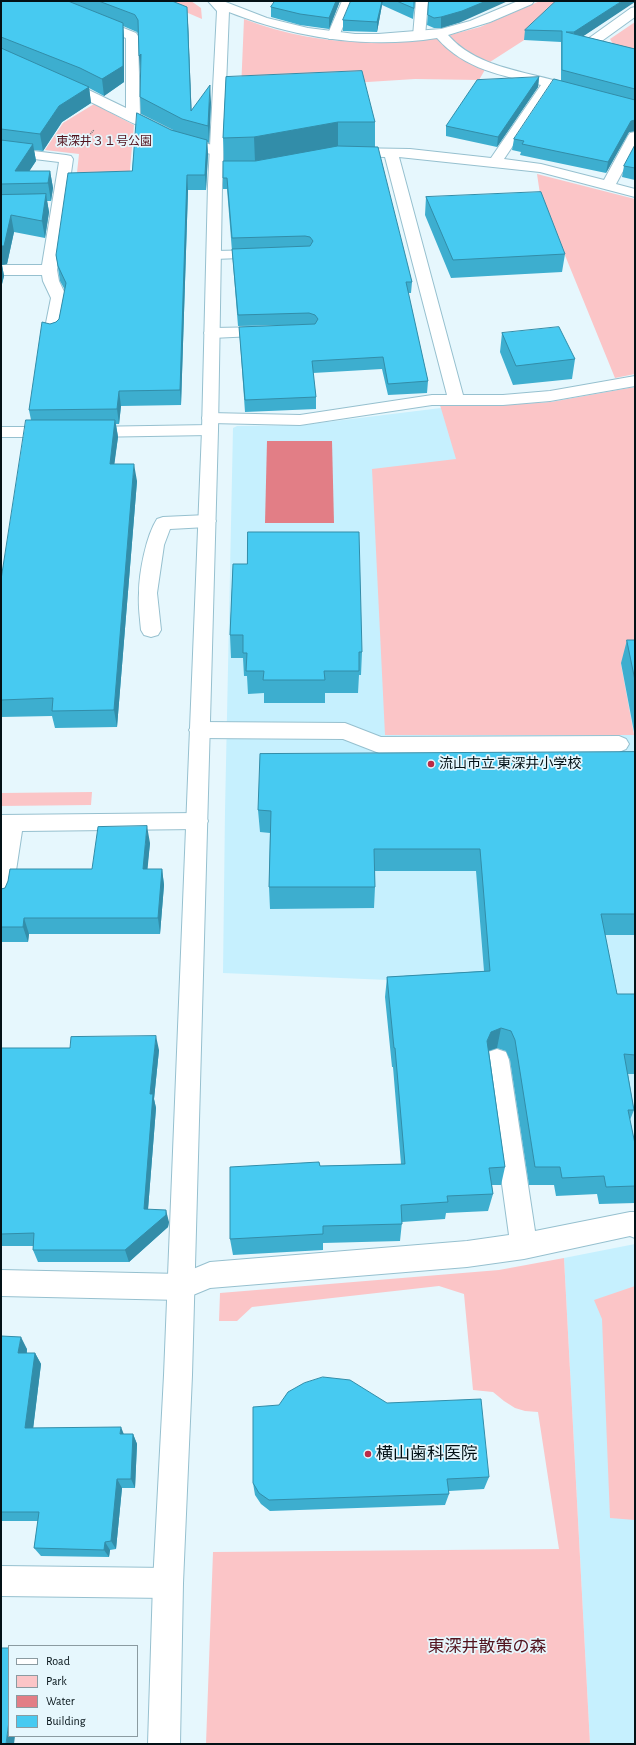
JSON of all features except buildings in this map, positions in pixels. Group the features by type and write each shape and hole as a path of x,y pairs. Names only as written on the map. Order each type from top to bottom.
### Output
{"street":[{"path":"45,1 132,36 133,117"},
{"path":"419,36 422,1"},
{"path":"220,2 240,13 286,28 333,36 378,38 419,36 440,33 484,20 528,1"},
{"path":"164,1744 168,1583 181,1287 207,521 214,255 220,162 223,11 220,2"},
{"path":"333,36 347,2"},
{"path":"635,11 589,44 635,55"},
{"path":"440,33 454,48 472,60 496,69 635,106"},
{"path":"50,78 77,89 220,162"},
{"path":"495,162 549,83"},
{"path":"608,186 635,136"},
{"path":"1,151 66,159 49,270 51,281 59,298 52,333"},
{"path":"338,152 410,152 541,168 635,192"},
{"path":"391,152 456,399"},
{"path":"45,206 59,206"},
{"path":"214,255 274,254"},
{"path":"1,270 49,270"},
{"path":"212,333 285,332"},
{"path":"1,432 300,420 432,400 503,400 550,396 635,381"},
{"path":"151,630 148,593 155,544 163,523 207,521"},
{"path":"199,730 345,731 379,745 619,744"},
{"path":"1,897 7,823 196,821"},
{"path":"497,1060 524,1246"},
{"path":"1,1283 181,1287 210,1275 467,1254 524,1246 630,1224 635,1225"},
{"path":"1,1581 168,1583"}],"shaded area":[{"name":"流山市立 東深井小学校","path":"635,387 635,1169 610,974 388,980 223,973 233,428 237,426 302,425 441,408 440,405 505,405 551,402"},
{"path":"635,1244 635,1744 590,1744 564,1258"}],"green space":[{"path":"153,1 191,1 201,8 202,19 174,7"},
{"path":"540,1 589,1 560,17 490,62 467,54 451,38 450,35 480,27"},
{"path":"244,19 277,30 327,40 379,42 434,38 444,43 461,59 486,68 479,80 415,79 241,90"},
{"path":"635,22 635,49 613,44 610,39"},
{"name":"東深井３１号公園","path":"94,104 134,125 129,180 76,182 79,154 45,150 63,123"},
{"path":"537,174 635,199 635,374 615,378 540,194"},
{"path":"635,387 635,663 621,664 634,735 385,735 372,469 456,459 440,405 505,405 551,402"},
{"path":"92,792 91,805 1,806 1,793"},
{"name":"東深井散策の森","path":"564,1258 590,1744 206,1744 213,1552 559,1549 538,1412 525,1411 515,1408 493,1392 473,1390 464,1294 439,1286 252,1307 237,1321 219,1321 220,1293 499,1270"},
{"path":"635,1286 635,1520 610,1518 602,1319 594,1300"}],"water":[{"path":"267,441 332,441 334,523 265,523"}],"place":[{"name":"流山市立 東深井小学校","path":"431,764"},
{"name":"横山歯科医院","path":"368,1454"}]}
